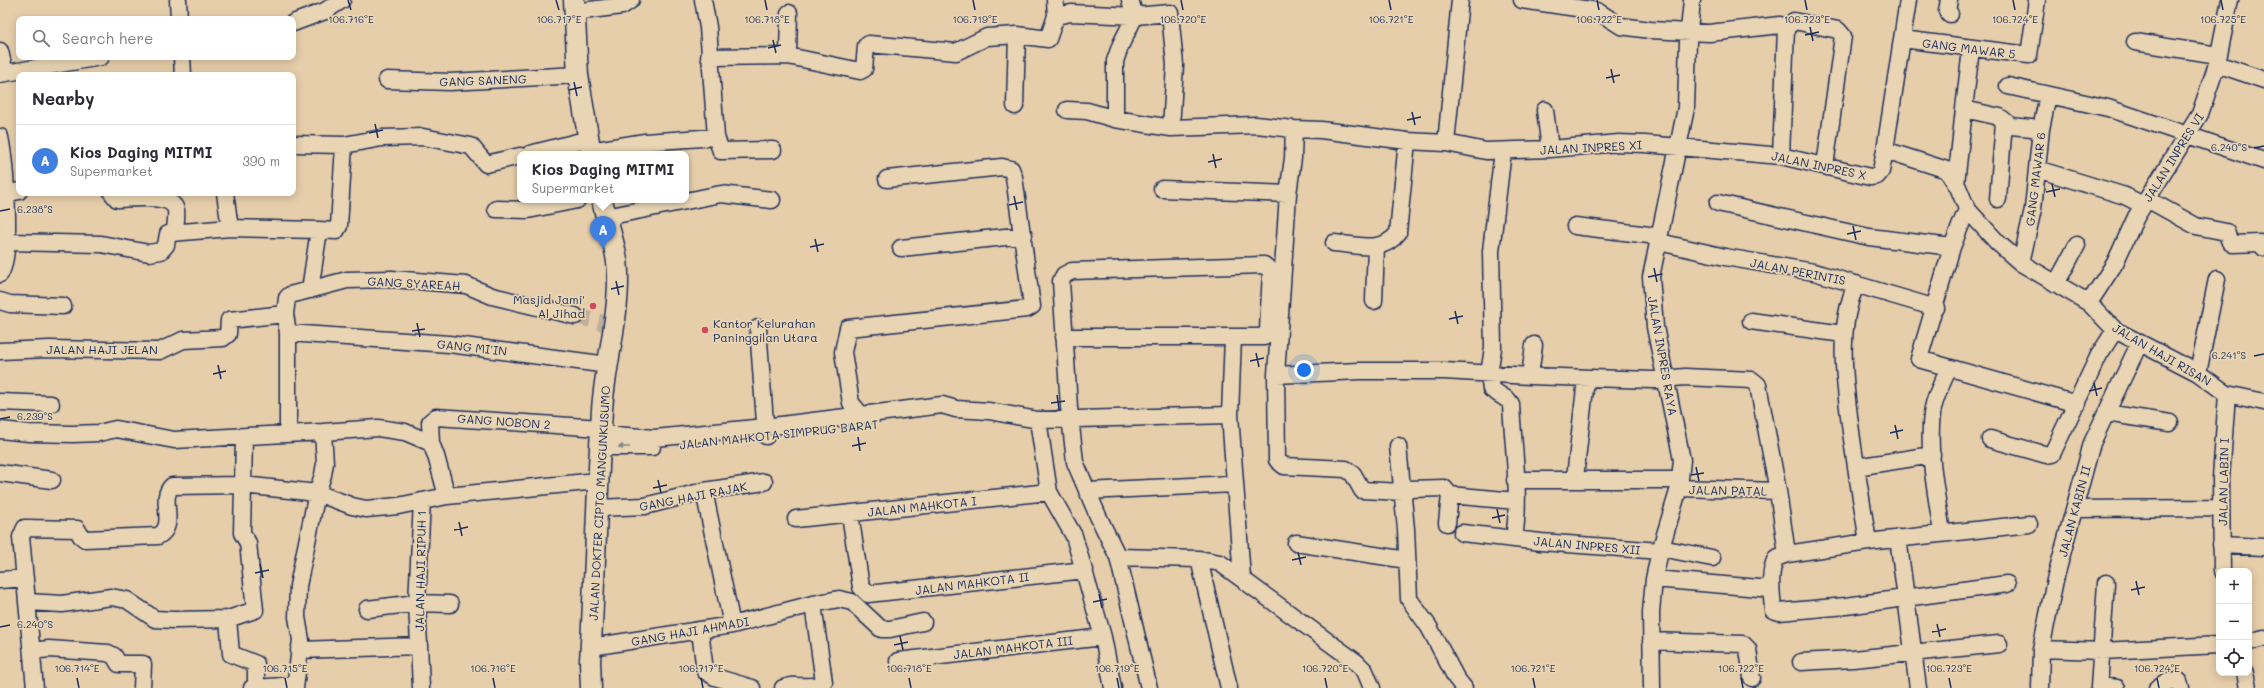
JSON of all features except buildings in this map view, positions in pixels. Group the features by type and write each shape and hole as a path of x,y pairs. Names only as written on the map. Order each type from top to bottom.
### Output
{"main road":[{"path":"574,6 578,75 590,148"},
{"name":"JALAN DOKTER CIPTO MANGUNKUSUMO","path":"591,688 597,481 608,365 609,324 618,272 604,209"}],"street":[{"path":"178,0 179,16"},
{"path":"296,21 325,6 342,0"},
{"path":"574,6 622,6 631,0"},
{"path":"703,0 708,27 716,136 721,150 773,150"},
{"path":"1115,119 1115,61 1121,44 1135,16 1130,0"},
{"path":"1446,143 1460,0"},
{"path":"1522,0 1598,5 1621,26 1709,34 1780,25 1786,28"},
{"name":"JALAN INPRES RAYA","path":"1652,688 1651,641 1654,579 1679,484 1682,460 1664,380 1651,304 1651,277 1660,240 1686,108 1688,32 1692,0"},
{"name":"JALAN INPRES X","path":"1678,147 1781,156 1870,176 1877,176 1881,171 1885,150 1908,0"},
{"name":"GANG MAWAR 5","path":"1902,39 1971,49 2029,55 2037,0"},
{"name":"JALAN INPRES VI","path":"2089,304 2115,263 2145,202 2171,158 2189,134 2206,102 2218,60 2230,0"},
{"path":"709,57 788,56 862,71 864,69 867,44 956,52 987,37 1018,35 1048,39 1055,8 1071,13 1135,16 1168,12 1170,14 1175,65 1171,128"},
{"path":"788,56 789,13"},
{"path":"1786,28 1794,21 1838,30 1843,36 1825,166"},
{"path":"1781,156 1787,35 1786,28"},
{"path":"1015,106 1018,35"},
{"path":"2135,42 2218,60 2264,80"},
{"path":"1956,184 1971,49"},
{"path":"0,51 2,73 82,60"},
{"path":"182,60 183,72"},
{"name":"GANG SANENG","path":"388,80 450,82 578,75"},
{"path":"2008,86 2108,108 2189,134 2228,150 2264,161"},
{"name":"GANG MAWAR 6","path":"2021,263 2033,208 2041,129 2048,95"},
{"path":"1964,109 2000,117 2004,122 2011,126 2041,129"},
{"name":"JALAN INPRES XI","path":"1067,110 1086,110 1115,119 1171,128 1256,126 1321,130 1407,141 1446,143 1486,151 1550,149 1619,143 1678,147"},
{"path":"1545,110 1550,149"},
{"path":"1998,199 2004,122"},
{"path":"1294,129 1293,158 1288,194 1283,256 1276,375 1276,454 1279,464 1346,469 1353,474 1362,490 1403,492 1408,489 1444,488 1450,495 1516,501"},
{"path":"560,151 716,136"},
{"path":"0,137 12,193 5,266 0,274"},
{"path":"296,144 344,145 382,138 423,137 471,146 486,164 517,157"},
{"path":"1334,243 1383,246 1392,241 1398,233 1407,141"},
{"path":"8,242 101,244 149,253 160,251 166,245 168,234 175,232 230,228 336,230 338,226 344,145"},
{"name":"JALAN HAJI RISAN","path":"1885,150 1947,170 1956,184 1967,209 1985,230 2021,263 2089,304 2115,330 2139,344 2198,373 2227,394 2264,402"},
{"path":"1503,151 1491,251 1493,348 1489,374 1492,389 1508,400 1511,404 1516,501 1514,538"},
{"path":"858,417 860,401 853,350 846,340 847,331 852,326 1027,309 1032,306 1033,299 1024,235 1014,177 1011,169 1002,167 887,179"},
{"path":"2037,169 2145,202 2196,226 2226,232 2230,242 2233,244 2260,244 2264,248"},
{"path":"1162,189 1288,194"},
{"path":"689,198 721,194 772,200"},
{"path":"114,196 117,199 161,198 169,201 176,209 175,232"},
{"path":"225,196 230,228"},
{"path":"496,209 528,210 563,203"},
{"path":"604,209 651,203"},
{"path":"1718,203 1869,237 1952,247"},
{"path":"1967,209 1952,247 1936,308 1919,359 2077,404"},
{"name":"JALAN PERINTIS","path":"1576,226 1649,236 1725,257 1814,272 1936,308"},
{"path":"310,290 319,230"},
{"path":"901,248 1024,235"},
{"path":"2056,284 2077,245"},
{"path":"1374,301 1376,246"},
{"path":"1061,263 1283,256"},
{"path":"1064,337 1264,337 1268,333 1271,271 1268,266 1067,272 1061,281 1064,337 1053,420 1049,492 1074,536 1103,637 1114,688"},
{"name":"GANG SYAREAH","path":"288,434 288,333 285,314 288,296 347,280 392,279 466,285 492,296 575,316"},
{"path":"2198,373 2217,279"},
{"path":"1856,284 1848,304 1843,334 1844,376 1868,542"},
{"path":"0,301 10,304 63,306"},
{"name":"JALAN HAJI JELAN","path":"0,351 48,349 160,350 183,340 223,338 228,334 229,320 285,314"},
{"path":"1751,321 1843,334"},
{"path":"758,328 766,432"},
{"path":"1990,439 2047,455 2052,454 2099,356 2115,330"},
{"name":"GANG MI'IN","path":"288,333 449,344 608,365"},
{"path":"1233,337 1230,415 1242,578"},
{"name":"JALAN KABIN II","path":"2040,688 2041,649 2055,580 2092,443 2139,344"},
{"path":"1530,376 1534,345"},
{"path":"1942,534 1932,455 1932,414 1936,397 1949,368"},
{"path":"1276,375 1359,371 1444,371 1586,379 1664,380 1685,376 1752,380 1758,385 1778,491 1787,554"},
{"path":"1575,478 1586,379"},
{"name":"JALAN LABIN I","path":"2222,568 2222,456 2227,394"},
{"path":"0,402 30,405 52,404"},
{"name":"JALAN MAHKOTA SIMPRUG BARAT","path":"601,436 655,438 766,432 942,405 956,409 989,411 1053,420 1230,415"},
{"path":"2106,413 2170,423"},
{"name":"GANG NOBON 2","path":"431,443 430,422 436,417 601,436"},
{"path":"1053,420 1075,462 1118,557 1149,688"},
{"path":"0,430 29,433 73,434 99,433 116,429 174,440 378,428 405,432 431,443 447,496"},
{"path":"228,619 231,654 256,664 255,688 295,687 301,640 297,617 298,586 317,493 325,464 323,432"},
{"path":"28,602 62,604 110,597 127,600 155,619 228,619 255,610 248,543 242,533 244,437"},
{"path":"1398,446 1403,492 1409,599 1429,627 1456,678 1464,688"},
{"path":"1856,466 1932,455"},
{"path":"0,473 52,480"},
{"name":"JALAN PATAL","path":"1515,480 1575,478 1778,491"},
{"path":"35,688 28,602 20,537 25,528 73,528 77,529 81,536 85,539 158,536 163,534 167,526 167,495 168,490 172,486 243,485 317,493 352,506 366,509 383,509 447,496 597,481"},
{"name":"GANG HAJI RAJAK","path":"597,508 645,506 704,491 764,482"},
{"path":"1087,491 1234,484"},
{"path":"704,491 732,625"},
{"name":"JALAN MAHKOTA I","path":"796,519 1049,492"},
{"path":"1447,523 1450,495"},
{"name":"JALAN HAJI RIPUH 1","path":"421,688 417,603 422,502"},
{"path":"2074,509 2221,508"},
{"name":"JALAN MAHKOTA II","path":"850,514 861,587 868,594 873,595 1085,570"},
{"path":"2007,584 1811,610 1779,612 1774,610 1771,590 1772,566 1776,558 1787,554 1898,538 2029,524"},
{"name":"JALAN INPRES XII","path":"1462,533 1541,542 1661,550 1712,558"},
{"path":"1898,538 1918,688"},
{"path":"1296,543 1407,560"},
{"path":"2221,545 2264,547"},
{"path":"1118,557 1200,559 1220,564 1242,578 1356,662 1365,671 1372,688"},
{"path":"1200,559 1230,687"},
{"path":"0,580 25,578"},
{"path":"1654,579 1771,590"},
{"path":"2106,584 2099,687 2117,688"},
{"name":"GANG HAJI AHMADI","path":"591,647 700,631 732,625 813,604 848,600 878,627 885,629 923,622"},
{"path":"367,609 417,603 450,604"},
{"path":"783,688 796,686 803,688 820,686 824,682 813,604"},
{"path":"700,631 705,671 715,677 752,688"},
{"name":"JALAN MAHKOTA III","path":"898,661 1103,637"},
{"path":"2252,641 2264,638"},
{"path":"1651,641 1743,644 1748,649 1752,678"},
{"path":"1801,662 1853,659 1999,644"},
{"path":"2041,649 2102,651 2216,645"},
{"path":"299,650 419,646"},
{"path":"32,651 49,649 108,652 114,656 119,664 143,664 142,688"},
{"path":"2246,676 2248,688"},
{"path":"2157,688 2166,682 2179,681 2181,688"}],"tunnel":[{"path":"575,316 604,323"}],"place":[{"name":"Kios Daging MITMI","path":"603,249"},
{"name":"Masjid Jami' Al Jihad","path":"593,306"},
{"name":"Kantor Kelurahan Paninggilan Utara","path":"705,330"}]}
